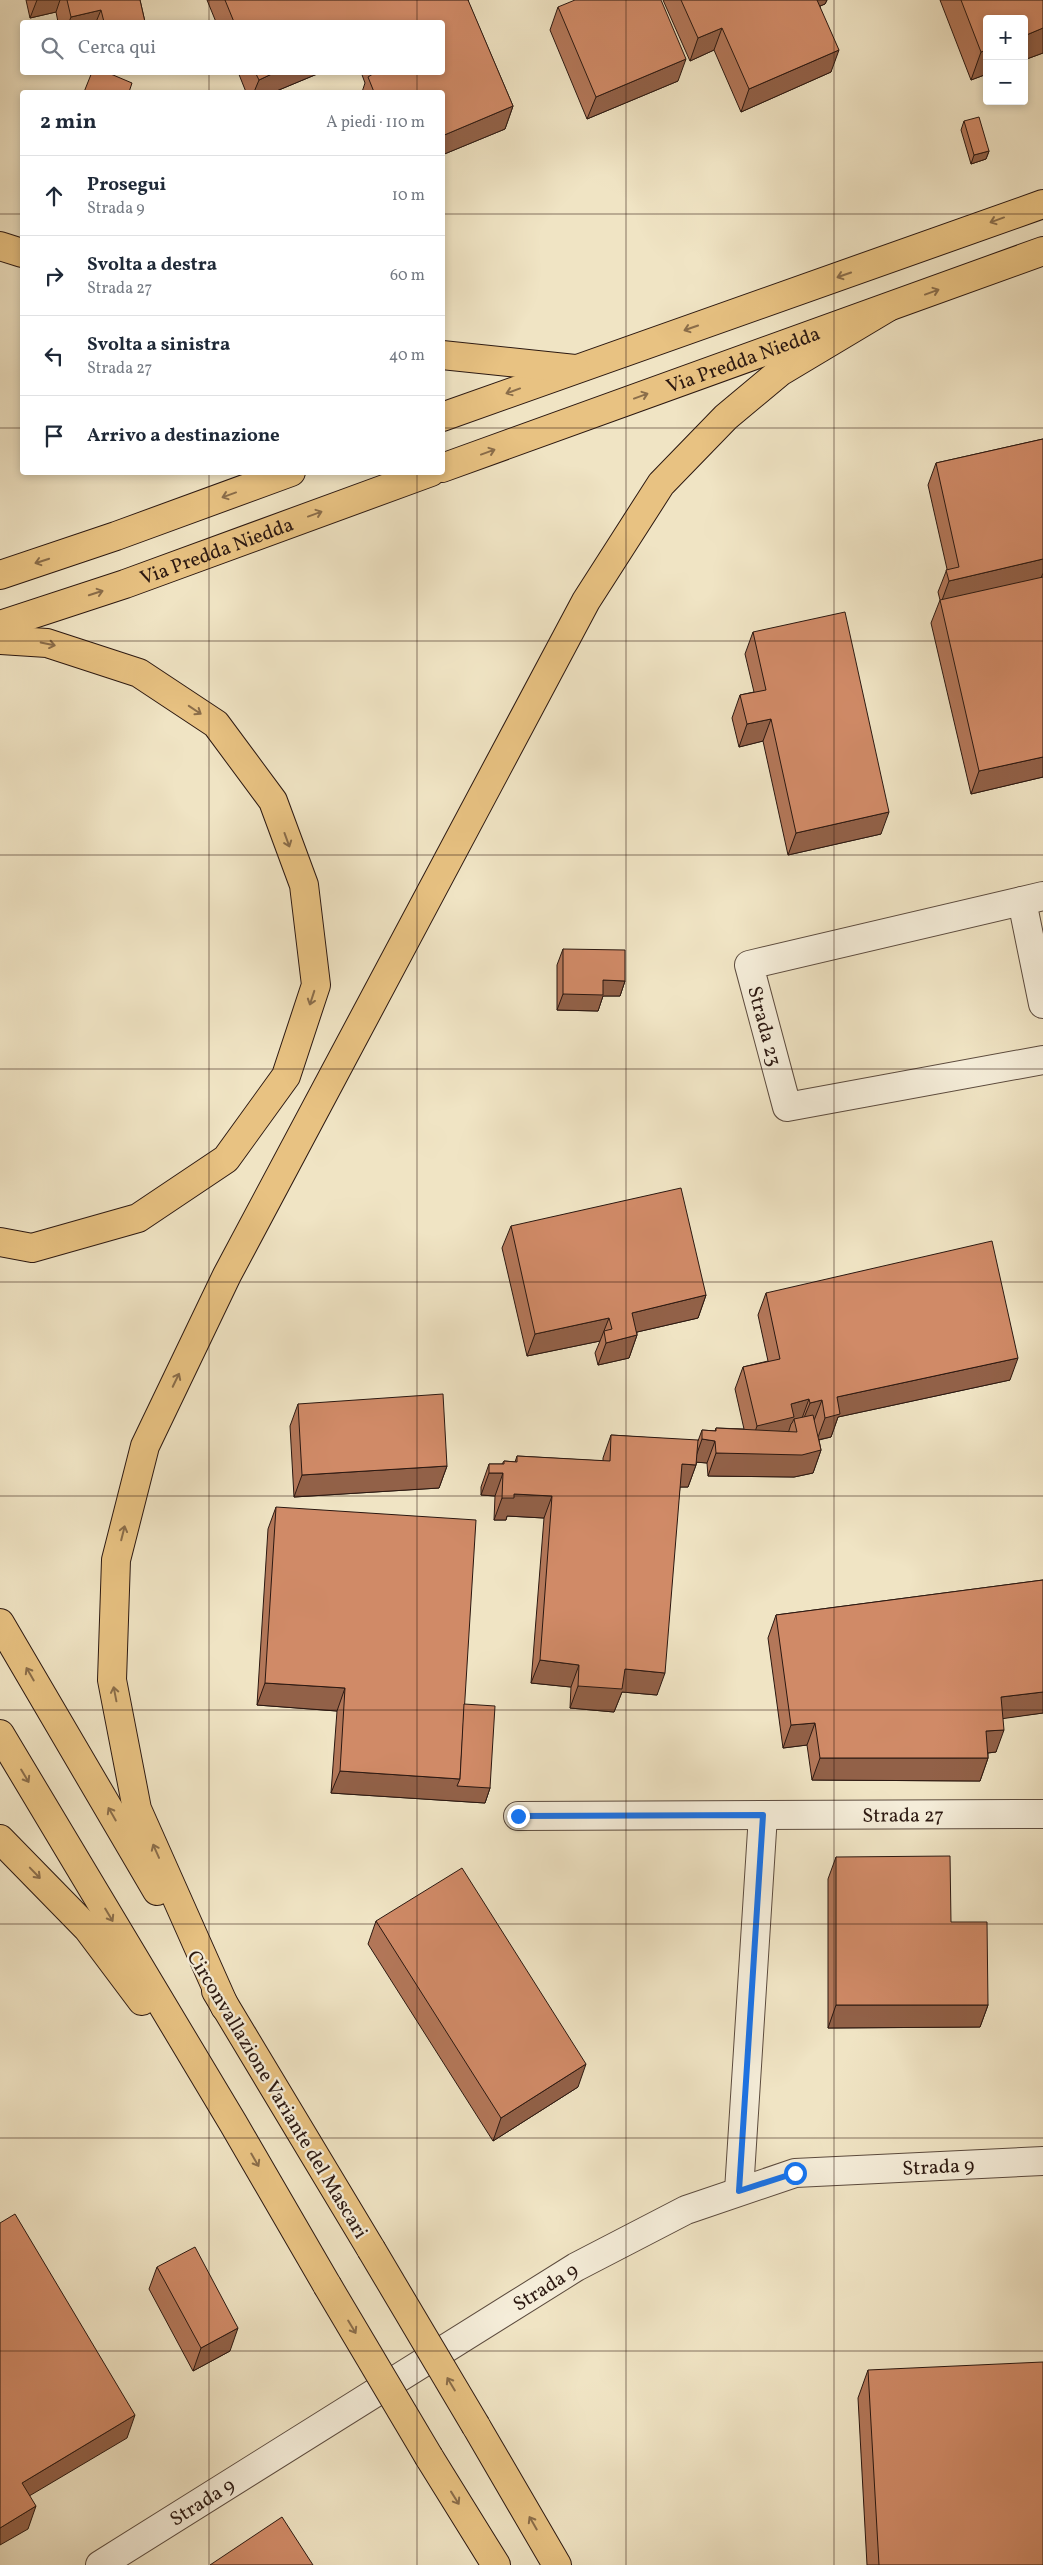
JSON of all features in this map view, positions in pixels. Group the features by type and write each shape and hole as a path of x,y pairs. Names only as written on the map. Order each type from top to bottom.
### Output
{"main road":[{"path":"445,416 575,368 871,266 1043,204"},
{"path":"0,246 20,251"},
{"name":"Via Predda Niedda","path":"445,467 1043,251"},
{"path":"225,2007 137,1809 112,1680 116,1560 145,1446 227,1275 586,601 661,484 726,417 780,372 887,308"},
{"path":"445,355 575,368"},
{"path":"0,575 116,536 283,475"},
{"name":"Via Predda Niedda","path":"0,625 125,584 422,475"},
{"path":"0,640 47,643 139,673 216,724 273,801 304,885 316,985 286,1076 226,1159 138,1218 32,1248 0,1242"},
{"name":"Circonvallazione Variante del Mascari","path":"0,1623 225,2007 371,2249 557,2565"},
{"path":"0,1734 233,2122 429,2457 496,2565"},
{"path":"0,1839 88,1929 233,2122"}],"street":[{"name":"Strada 23","path":"1043,1004 1032,898 749,965 787,1107 1043,1060"},
{"name":"Strada 27","path":"518,1816 1043,1814"},
{"path":"739,2191 763,1815"},
{"name":"Strada 9","path":"100,2565 576,2267 686,2210 795,2173 1043,2161"}],"building":[{"path":"67,0 140,0 145,20 104,20 101,10 71,17"},
{"path":"225,0 468,0 513,106 445,135 445,90 373,90 368,77 371,75 445,75 445,20 233,20"},
{"path":"575,0 661,0 686,59 596,97 558,7"},
{"path":"681,0 817,0 839,50 749,89 722,28 698,38"},
{"path":"961,0 1043,0 1043,28 1028,34 1028,15 983,15 983,51 981,52"},
{"path":"91,75 113,75 132,83 130,90 85,90"},
{"path":"256,75 270,75 259,80"},
{"path":"979,117 989,151 974,155 964,121"},
{"path":"1043,439 1043,559 949,581 946,570 959,567 936,463"},
{"path":"1043,577 1043,757 979,771 940,600"},
{"path":"845,612 889,812 796,833 771,719 747,724 740,695 766,690 753,632"},
{"path":"563,949 625,950 625,981 603,980 603,995 563,994"},
{"path":"681,1188 706,1295 632,1313 637,1335 606,1343 604,1331 612,1329 609,1318 535,1334 511,1226"},
{"path":"992,1241 1018,1358 837,1397 840,1414 825,1418 822,1400 810,1403 809,1399 791,1404 794,1417 757,1426 743,1367 780,1359 766,1293"},
{"path":"443,1394 447,1466 302,1475 298,1404"},
{"path":"813,1415 821,1450 802,1455 716,1453 715,1441 702,1439 702,1430 716,1431 716,1428 797,1432 794,1419"},
{"path":"611,1435 698,1440 696,1465 682,1464 665,1673 625,1669 622,1689 578,1686 579,1665 540,1660 552,1496 514,1494 514,1498 502,1498 503,1473 489,1473 489,1464 504,1464 504,1461 517,1462 517,1456 610,1461"},
{"path":"276,1507 476,1520 460,1779 340,1771 345,1688 265,1683"},
{"path":"1043,1580 1043,1692 1001,1697 1004,1730 986,1731 988,1758 820,1758 815,1723 791,1725 776,1615"},
{"path":"464,1704 495,1706 490,1788 457,1786 460,1779"},
{"path":"950,1856 951,1922 987,1922 988,2005 836,2005 836,1857"},
{"path":"462,1868 586,2064 501,2118 376,1921"},
{"path":"15,2214 135,2415 22,2483 36,2506 0,2528 0,2223"},
{"path":"195,2247 238,2328 201,2348 157,2267"},
{"path":"1043,2362 1043,2565 879,2565 868,2370"},
{"path":"282,2517 313,2565 210,2565"}],"route":[{"path":"518,1816 763,1815 739,2191 795,2173"}]}
